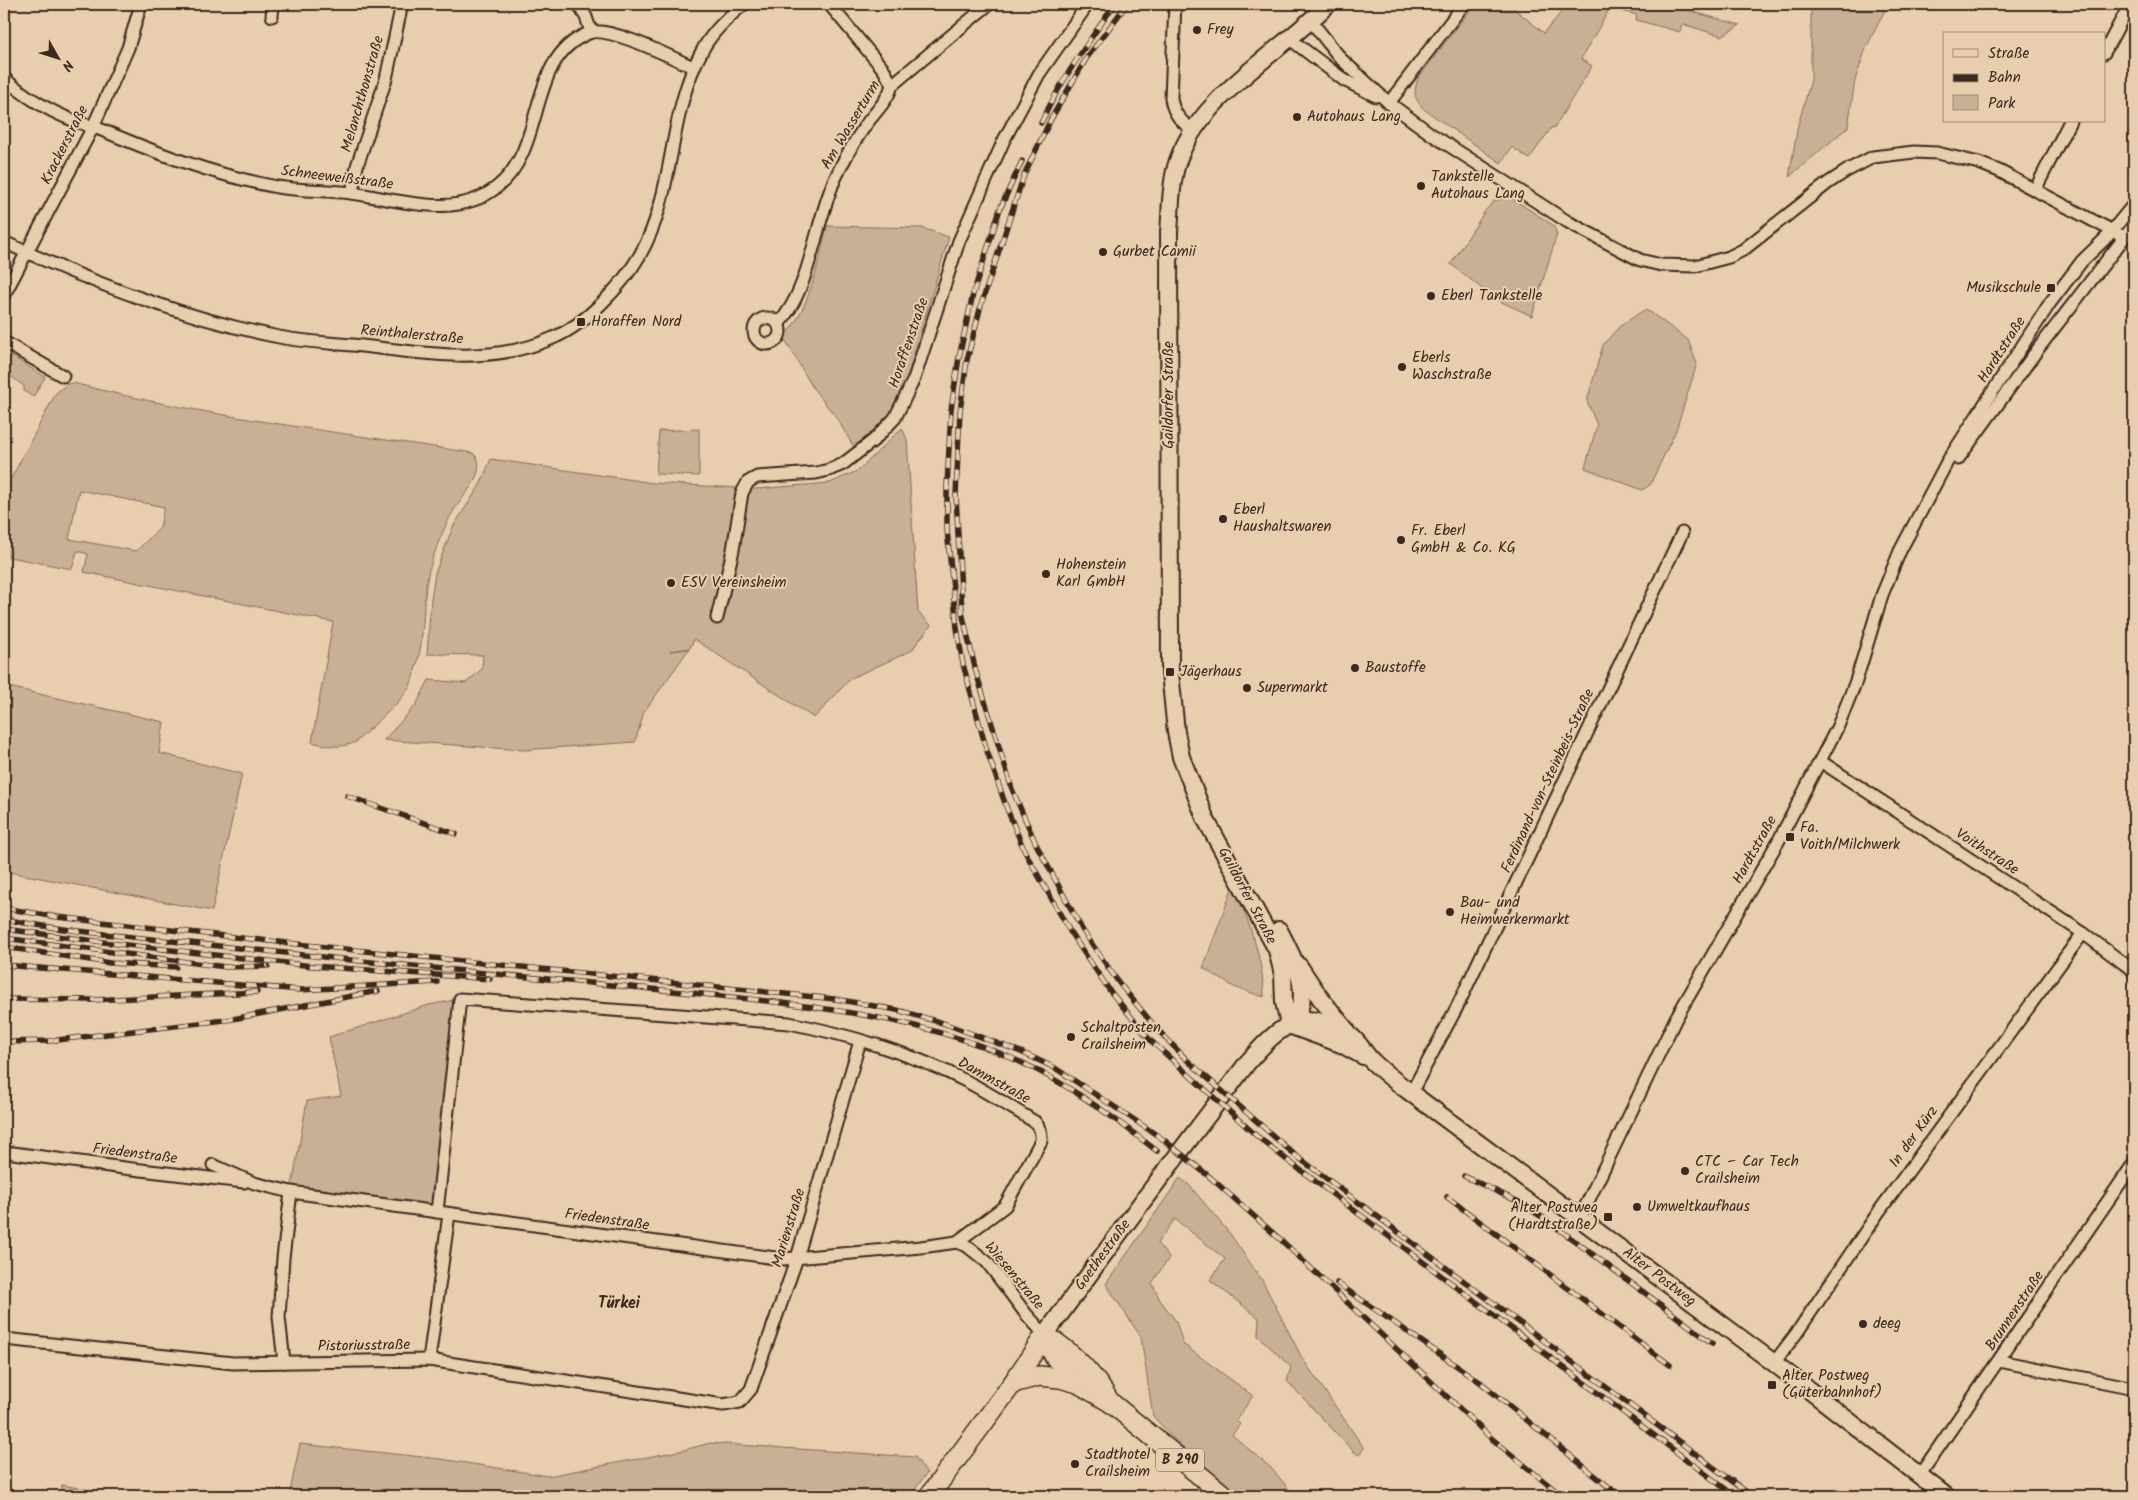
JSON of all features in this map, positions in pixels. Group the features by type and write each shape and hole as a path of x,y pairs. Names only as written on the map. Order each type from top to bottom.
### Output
{"main road":[{"name":"Gaildorfer Straße","path":"1289,1025 1284,1002 1283,974 1277,950 1196,798 1181,757 1176,732 1170,672 1169,232 1176,166 1182,149 1193,131 1208,111 1227,92 1328,4"},
{"name":"Gaildorfer Straße","path":"1217,840 1265,906 1291,954 1321,999 1351,1037"},
{"name":"Gaildorfer Straße","path":"1289,1025 1299,1010 1301,1002 1298,974 1291,954"},
{"name":"Alter Postweg","path":"1289,1025 1304,1019 1320,1021 1351,1037 1371,1061"},
{"name":"Alter Postweg","path":"1289,1025 1341,1044 1371,1061 1411,1093 1774,1363 1946,1496"},
{"name":"Goethestraße","path":"930,1496 1142,1202 1248,1062 1266,1042 1289,1025"},
{"path":"1045,1335 1048,1349 1053,1358 1078,1383"},
{"name":"B 290","path":"1045,1335 1065,1347 1100,1386 1110,1402"},
{"name":"B 290","path":"1013,1383 1039,1376 1060,1378 1078,1383 1110,1402 1225,1496"}],"street":[{"name":"Krackerstraße","path":"4,295 93,126 128,48 141,4"},
{"path":"272,16 273,4"},
{"name":"Melanchthonstraße","path":"352,193 357,166 386,79 402,4"},
{"path":"578,4 586,16 591,32 629,39 693,67"},
{"name":"Reinthalerstraße","path":"4,242 117,291 214,322 281,338 358,345 409,353 461,356 499,353 554,338 581,322 618,284 639,256 654,226 663,196 682,107 693,67 703,48 719,27 744,4"},
{"path":"829,4 884,70 892,85"},
{"name":"Am Wasserturm","path":"778,324 790,310 801,284 821,216 835,178 864,128 890,92 892,85 989,4"},
{"name":"Horaffenstraße","path":"717,618 733,550 740,499 748,482 756,477 816,473 843,464 874,440 895,418 914,379 959,241 1004,140 1039,74 1088,4"},
{"path":"1175,4 1172,108 1176,116 1193,131"},
{"path":"1388,103 1464,4"},
{"path":"2106,50 2130,4"},
{"path":"1310,21 1341,59 1388,103"},
{"name":"Schneeweißstraße","path":"4,78 28,96 69,119 93,126 163,156 214,172 278,187 352,193 423,205 462,205 486,196 512,172 524,152 532,132 544,81 555,61 572,44 591,32"},
{"path":"1290,39 1344,80 1388,103 1498,179 1568,222 1640,260 1679,267 1713,262 1743,250 1828,183 1848,170 1873,158 1914,152 1952,156 1980,163 2088,218 2109,234 2124,237"},
{"path":"2035,190 2069,122"},
{"path":"2109,234 2134,204"},
{"name":"Hardtstraße","path":"1935,488 2038,349 2134,226"},
{"name":"Hardtstraße","path":"1991,412 2033,346 2101,255 2109,234"},
{"name":"Hardtstraße","path":"1580,1218 1676,1018 1779,840 1838,726 1856,681 1879,603 1900,551 1948,462 2050,303 2082,261 2109,234"},
{"path":"4,342 63,376"},
{"name":"Ferdinand-von-Steinbeis-Straße","path":"1411,1093 1457,1007 1682,533"},
{"name":"Voithstraße","path":"1820,761 2083,932 2134,971"},
{"name":"In der Kürz","path":"1774,1363 1796,1334 1880,1210 2083,932"},
{"name":"Dammstraße","path":"437,1212 460,998 789,1022 860,1040 933,1066 967,1081 1035,1122 1040,1128 1042,1135 1041,1141 1005,1206 957,1242"},
{"name":"Marienstraße","path":"723,1405 740,1402 751,1389 796,1258 860,1040"},
{"name":"Friedenstraße","path":"13,1152 124,1168 254,1183 290,1192 774,1258 796,1258 957,1242"},
{"name":"Brunnenstraße","path":"1919,1476 2134,1163"},
{"name":"Friedenstraße","path":"212,1165 254,1183"},
{"path":"284,1362 279,1317 290,1192"},
{"path":"429,1360 449,1214"},
{"name":"Wiesenstraße","path":"957,1242 967,1246 987,1262 1026,1314 1045,1335"},
{"name":"Pistoriusstraße","path":"4,1339 233,1363 429,1360 723,1405"},
{"path":"1999,1361 2134,1388"}],"green space":[{"path":"1475,4 1508,4 1544,33 1568,4 1665,4 1740,25 1722,36 1682,24 1680,32 1636,20 1637,15 1610,8 1581,59 1592,66 1554,128 1552,127 1529,159 1512,147 1501,163 1425,110 1415,95 1419,77"},
{"path":"1811,4 1888,4 1866,48 1855,80 1848,127 1789,177 1798,125 1811,80"},
{"path":"1508,196 1553,225 1557,234 1532,316 1495,299 1451,264 1485,211 1494,201"},
{"path":"827,226 922,228 949,237 902,395 885,424 855,449 836,417 813,388 783,336 792,327 806,301 817,269"},
{"path":"1644,310 1650,312 1688,340 1697,364 1676,430 1650,485 1642,490 1585,468 1597,425 1587,401 1603,345 1620,326"},
{"path":"12,356 45,377 33,397 24,391 24,386 5,372"},
{"path":"73,383 222,415 473,453 478,460 479,468 472,484 448,520 429,571 421,645 410,685 396,704 356,742 329,746 312,742 333,622 84,572 88,554 77,551 72,569 4,556 4,492 56,393 67,384","holes":["79,490 164,507 160,528 136,551 69,539"]},
{"path":"902,428 907,439 918,612 931,625 911,651 851,678 814,718 694,639 690,648 670,651 689,649 644,712 635,742 523,750 384,740 416,705 429,680 466,683 482,669 483,655 427,654 435,573 453,527 480,485 491,459 653,483 756,489 830,483 859,470"},
{"path":"699,429 699,476 656,474 659,431"},
{"path":"4,686 164,722 159,753 242,774 212,911 4,871"},
{"path":"1233,886 1258,954 1264,997 1234,987 1203,968"},
{"path":"460,999 437,1212 291,1192 307,1101 341,1096 329,1037 429,1005"},
{"path":"1180,1178 1190,1186 1230,1234 1262,1280 1302,1358 1364,1448 1359,1455 1353,1451 1287,1381 1291,1367 1258,1336 1259,1318 1210,1280 1225,1259 1175,1219 1157,1243 1169,1258 1152,1283 1160,1300 1176,1321 1183,1344 1253,1396 1236,1420 1240,1424 1232,1435 1271,1468 1295,1496 1237,1496 1173,1438 1153,1416 1141,1337 1106,1284"},
{"path":"710,1443 915,1457 927,1473 910,1496 289,1496 300,1444 441,1459 548,1476 684,1450"},
{"path":"62,1485 106,1493 105,1496 59,1496"}],"railway":[{"path":"1041,123 1066,76 1115,4"},
{"path":"1127,4 1086,59 1051,119 1024,175 981,305 967,360 960,411 956,495 962,612 976,672 1012,789 1036,844 1083,931 1119,983 1156,1028 1187,1060 1295,1155 1752,1496"},
{"path":"1022,161 1000,209 973,294 959,357 951,410 947,530 957,628 963,664 986,748 1007,809 1025,852 1072,935 1110,991 1150,1040 1258,1137 1287,1160 1735,1496"},
{"path":"347,796 456,834"},
{"path":"4,908 57,917 287,943 835,999 897,1010 943,1023 1021,1052 1055,1068 1133,1119 1164,1140 1211,1178 1281,1240 1491,1438 1562,1496"},
{"path":"4,919 126,936 749,999 822,1008 894,1021 965,1040 1033,1068 1097,1106 1157,1151"},
{"path":"4,929 313,966 490,979"},
{"path":"4,938 226,967 268,966"},
{"path":"4,947 110,963 176,967"},
{"path":"4,965 300,990 437,982"},
{"path":"4,1042 49,1041 233,1019 378,991"},
{"path":"4,999 92,1000 257,992"},
{"path":"1464,1176 1519,1202 1548,1221 1712,1343"},
{"path":"1447,1197 1670,1365"},
{"path":"1337,1283 1480,1382 1620,1496"}],"place":[{"name":"Frey","path":"1197,30"},
{"name":"Autohaus Lang","path":"1297,117"},
{"name":"Tankstelle Autohaus Lang","path":"1421,186"},
{"name":"Gurbet Camii","path":"1103,252"},
{"name":"Musikschule","path":"2051,288"},
{"name":"Eberl Tankstelle","path":"1431,296"},
{"name":"Horaffen Nord","path":"581,322"},
{"name":"Eberls Waschstraße","path":"1402,367"},
{"name":"Eberl Haushaltswaren","path":"1223,519"},
{"name":"Fr. Eberl GmbH & Co. KG","path":"1401,540"},
{"name":"Hohenstein Karl GmbH","path":"1046,574"},
{"name":"ESV Vereinsheim","path":"671,583"},
{"name":"Baustoffe","path":"1355,668"},
{"name":"Jägerhaus","path":"1170,672"},
{"name":"Supermarkt","path":"1247,688"},
{"name":"Fa. Voith/Milchwerk","path":"1790,837"},
{"name":"Bau- und Heimwerkermarkt","path":"1450,912"},
{"name":"Schaltposten Crailsheim","path":"1071,1037"},
{"name":"CTC – Car Tech Crailsheim","path":"1685,1171"},
{"name":"Umweltkaufhaus","path":"1637,1207"},
{"name":"Alter Postweg (Hardtstraße)","path":"1608,1217"},
{"name":"deeg","path":"1863,1324"},
{"name":"Alter Postweg (Güterbahnhof)","path":"1772,1385"},
{"name":"Stadthotel Crailsheim","path":"1075,1464"}],"district":[{"name":"Türkei","path":"619,1303"}]}
